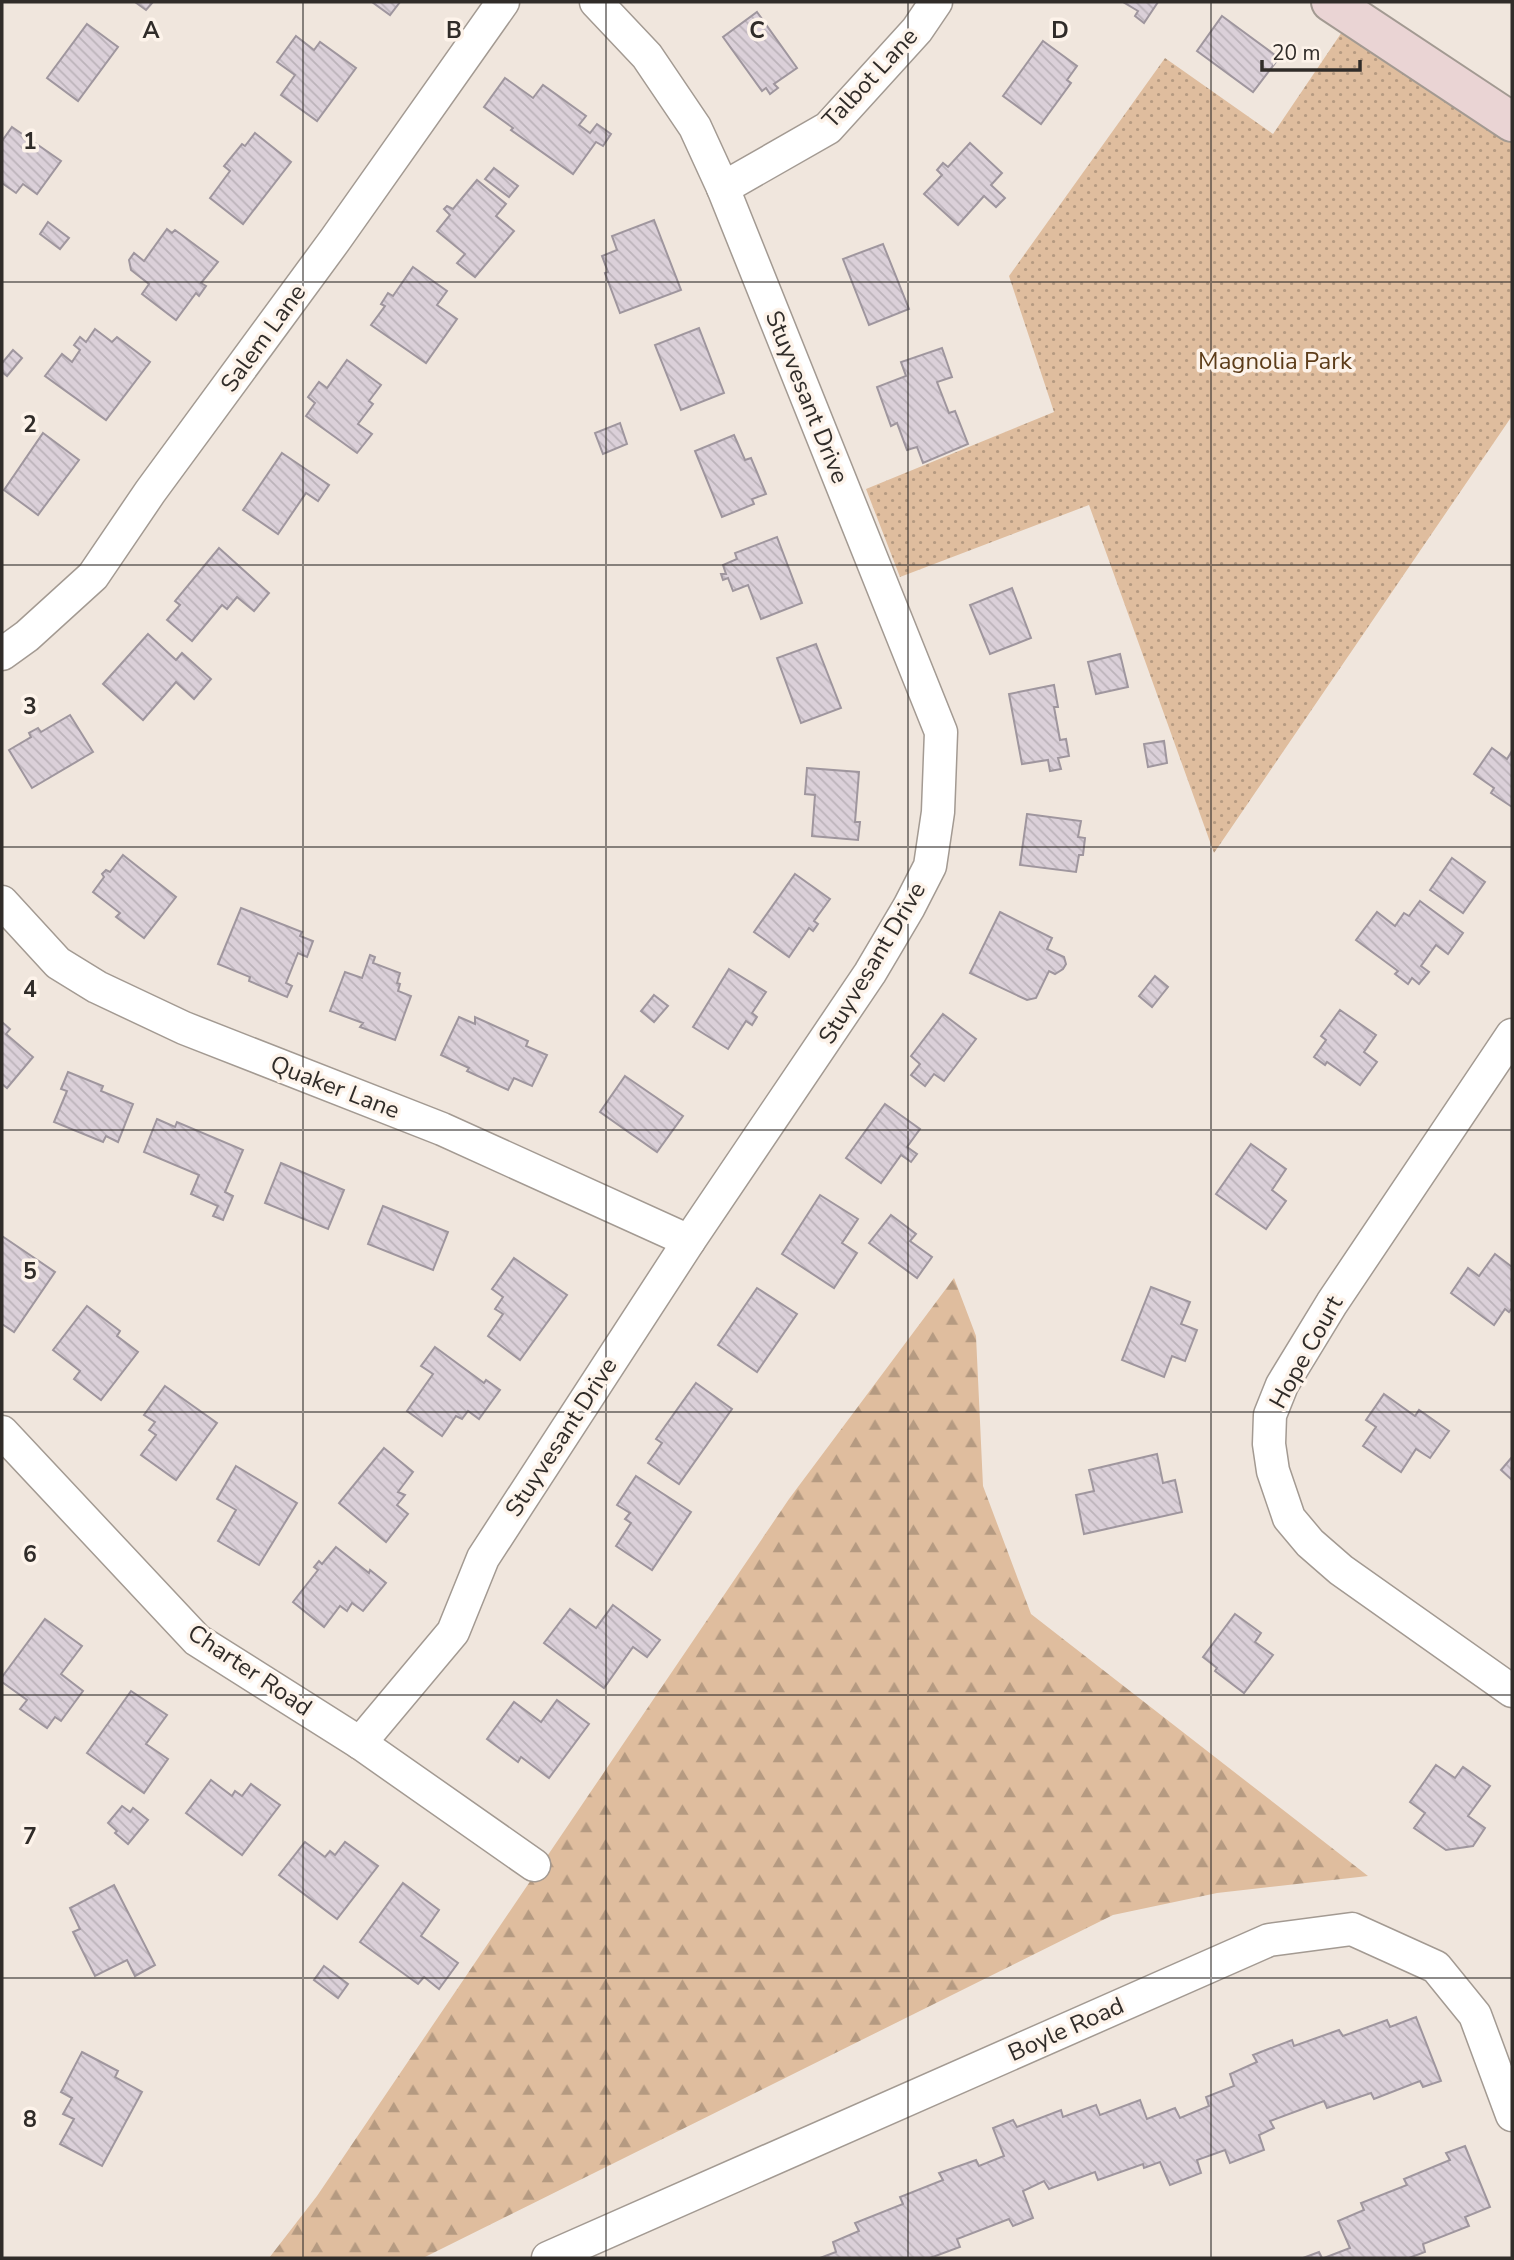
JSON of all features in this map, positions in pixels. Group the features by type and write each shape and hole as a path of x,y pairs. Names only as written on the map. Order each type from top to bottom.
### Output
{"street":[{"name":"Salem Lane","path":"2,654 27,636 93,576 150,492 335,240 503,2"},
{"name":"Stuyvesant Drive","path":"360,1743 453,1632 483,1558 689,1241 870,973 930,866 938,812 941,732 723,188 695,127 647,56 596,2"},
{"name":"Talbot Lane","path":"723,188 828,128 917,30 936,2"},
{"path":"1331,2 1512,122"},
{"name":"Quaker Lane","path":"2,902 58,962 97,987 184,1028 442,1129 689,1241"},
{"name":"Hope Court","path":"1512,1035 1332,1303 1282,1385 1270,1415 1269,1444 1273,1471 1289,1518 1310,1543 1341,1570 1512,1692"},
{"name":"Charter Road","path":"2,1432 197,1640 360,1743 534,1865"},
{"name":"Boyle Road","path":"548,2258 1269,1940 1352,1929 1436,1967 1475,2015 1512,2115"}],"green space":[{"name":"Magnolia Park","path":"1346,26 1512,137 1512,416 1214,853 1089,505 900,577 866,489 1054,412 1009,276 1165,58 1273,134"},
{"path":"954,1278 976,1336 983,1486 1031,1614 1368,1876 1217,1893 1113,1915 423,2258 269,2258 317,2196 789,1499"}],"building":[{"path":"135,2 153,2 146,10"},
{"path":"372,2 400,2 390,15"},
{"path":"1123,2 1158,2 1144,23 1135,16 1138,11"},
{"path":"757,12 797,68 774,84 778,88 770,94 766,88 762,91 723,37"},
{"path":"1222,16 1279,58 1253,92 1197,51"},
{"path":"87,24 118,47 78,101 47,78"},
{"path":"296,36 314,50 320,42 356,68 317,121 281,95 295,75 277,62"},
{"path":"1043,41 1077,66 1067,80 1071,83 1041,124 1003,96"},
{"path":"505,78 533,98 543,85 586,116 579,125 590,133 597,124 611,134 603,146 596,142 573,174 511,130 513,128 484,107"},
{"path":"12,127 61,161 37,194 23,184 16,193 2,183 2,141"},
{"path":"255,133 291,162 243,224 210,198 230,171 224,166"},
{"path":"970,143 1002,173 991,185 1005,198 996,207 984,196 958,225 924,194 942,175 937,170 943,163 948,167"},
{"path":"494,168 518,186 509,197 485,179"},
{"path":"477,180 506,204 496,216 514,231 475,277 457,263 465,254 437,231 450,215 444,209 447,206 453,209"},
{"path":"654,220 681,290 620,313 605,273 608,272 602,256 617,250 612,236"},
{"path":"48,222 69,238 60,249 40,234"},
{"path":"167,229 172,233 175,230 218,262 201,283 206,286 199,296 196,293 176,320 142,294 149,284 131,270 129,260 134,253 144,261"},
{"path":"883,244 909,309 869,325 843,259"},
{"path":"413,267 447,291 437,305 457,319 426,363 371,325 385,306 381,304 388,293 393,296"},
{"path":"699,328 724,393 681,410 655,345"},
{"path":"95,329 112,342 117,337 150,362 106,420 45,376 62,354 72,362 80,350 74,345 80,337 86,342"},
{"path":"942,348 952,377 937,382 949,413 955,411 968,444 923,463 917,447 907,450 897,423 891,426 877,387 906,376 901,362"},
{"path":"13,350 22,358 7,376 2,372 2,363"},
{"path":"347,360 381,385 369,401 373,404 358,424 372,434 357,453 306,416 315,403 308,397 319,382 327,388"},
{"path":"620,423 627,444 603,454 595,433"},
{"path":"43,433 79,460 38,515 4,490"},
{"path":"734,435 745,460 751,458 766,494 752,499 754,504 722,517 695,451"},
{"path":"282,453 329,485 318,501 306,493 278,534 243,510"},
{"path":"777,537 802,603 761,619 748,585 733,591 728,578 723,580 721,574 726,574 723,565 737,559 735,553"},
{"path":"219,548 269,593 254,611 237,597 227,609 222,605 192,641 167,620 180,605 175,601"},
{"path":"1012,588 1031,638 990,654 970,605"},
{"path":"148,634 176,660 182,653 211,679 194,699 176,682 143,720 103,684"},
{"path":"816,644 841,708 801,723 777,658"},
{"path":"1120,654 1128,687 1096,694 1088,662"},
{"path":"1054,685 1058,707 1054,707 1060,740 1066,739 1069,756 1058,758 1061,769 1050,771 1048,760 1022,764 1009,694"},
{"path":"70,715 93,752 32,788 9,750 31,737 29,733 38,728 41,732"},
{"path":"1164,741 1167,763 1148,767 1144,744"},
{"path":"1492,748 1507,759 1512,751 1512,807 1491,793 1494,788 1474,774"},
{"path":"807,768 859,772 855,822 860,822 858,840 812,836 815,795 805,794"},
{"path":"1027,814 1081,821 1078,837 1085,838 1083,855 1079,855 1076,872 1020,865"},
{"path":"123,855 176,897 144,938 116,917 120,913 93,892 104,877 102,874 106,870 110,872"},
{"path":"1452,858 1485,882 1463,913 1430,890"},
{"path":"795,874 830,899 814,921 818,924 813,931 809,928 789,957 754,932"},
{"path":"1420,901 1463,933 1448,954 1436,945 1421,966 1429,972 1419,984 1412,978 1408,984 1395,974 1398,971 1356,940 1377,912 1395,926 1404,913 1409,916"},
{"path":"241,908 302,932 300,936 313,941 307,957 298,953 286,983 292,986 287,997 218,964"},
{"path":"1000,912 1052,938 1047,949 1064,957 1066,964 1063,969 1055,974 1049,971 1036,998 1027,1000 970,973"},
{"path":"370,955 375,957 373,963 400,973 398,991 411,996 395,1040 360,1027 363,1023 330,1011 345,972 362,978"},
{"path":"729,969 766,992 752,1013 757,1017 752,1025 746,1021 728,1049 693,1027"},
{"path":"1155,976 1168,987 1152,1007 1139,996"},
{"path":"654,995 668,1006 654,1022 641,1011"},
{"path":"1340,1010 1376,1035 1364,1052 1377,1062 1360,1085 1327,1062 1325,1065 1314,1057 1326,1040 1321,1036"},
{"path":"943,1014 976,1039 944,1081 934,1074 925,1086 911,1075 920,1064 911,1056"},
{"path":"459,1017 475,1024 475,1017 528,1041 526,1046 547,1055 532,1086 514,1078 508,1090 467,1071 469,1068 441,1055"},
{"path":"2,1022 10,1029 6,1034 33,1057 7,1088 2,1084"},
{"path":"68,1072 103,1086 101,1091 133,1104 118,1142 106,1136 103,1142 54,1122 67,1091 61,1089"},
{"path":"625,1076 683,1116 657,1152 600,1112"},
{"path":"885,1104 920,1129 907,1147 917,1154 911,1162 901,1155 881,1183 846,1158"},
{"path":"157,1119 175,1127 177,1122 243,1150 225,1192 233,1196 223,1220 213,1216 218,1206 191,1194 199,1175 144,1152"},
{"path":"1251,1144 1286,1169 1272,1190 1286,1201 1266,1229 1216,1194"},
{"path":"281,1163 344,1190 328,1229 265,1203"},
{"path":"820,1195 858,1219 842,1243 857,1253 834,1288 782,1254"},
{"path":"383,1206 448,1232 433,1270 368,1244"},
{"path":"891,1215 916,1234 910,1241 932,1257 917,1278 869,1243"},
{"path":"2,1236 55,1272 14,1332 2,1324"},
{"path":"1495,1254 1512,1267 1512,1308 1509,1312 1505,1309 1494,1325 1451,1293 1468,1268 1479,1276"},
{"path":"514,1258 567,1295 520,1360 488,1336 503,1314 495,1309 503,1297 492,1289"},
{"path":"1151,1287 1190,1302 1181,1324 1197,1330 1185,1361 1172,1356 1164,1377 1122,1360"},
{"path":"757,1288 797,1314 757,1372 718,1345"},
{"path":"87,1306 120,1331 117,1336 138,1352 101,1400 74,1379 80,1371 53,1350"},
{"path":"435,1347 484,1383 486,1380 500,1390 479,1419 468,1411 462,1419 456,1416 442,1436 407,1411 433,1374 421,1366"},
{"path":"696,1383 732,1409 679,1484 648,1463 662,1443 656,1439"},
{"path":"165,1386 217,1423 176,1480 141,1455 156,1435 149,1430 155,1422 144,1415"},
{"path":"1384,1394 1415,1416 1419,1410 1449,1431 1430,1458 1416,1449 1401,1472 1363,1446 1376,1427 1366,1420"},
{"path":"384,1448 413,1472 398,1492 405,1495 397,1505 408,1514 386,1542 339,1503"},
{"path":"1157,1454 1163,1483 1175,1480 1182,1512 1084,1534 1076,1495 1094,1491 1089,1470"},
{"path":"1512,1457 1512,1480 1501,1470"},
{"path":"236,1466 297,1503 259,1565 218,1541 236,1510 217,1499"},
{"path":"636,1476 691,1512 652,1570 616,1546 631,1523 625,1519 630,1513 617,1505"},
{"path":"336,1547 386,1583 363,1611 352,1603 347,1611 340,1606 324,1627 293,1602 318,1570 314,1567 319,1561 322,1564"},
{"path":"613,1605 660,1640 647,1657 633,1647 604,1688 544,1643 570,1609 596,1628"},
{"path":"1235,1614 1261,1633 1255,1642 1273,1655 1244,1693 1215,1671 1217,1668 1203,1657"},
{"path":"45,1619 82,1646 61,1674 83,1691 61,1721 55,1717 47,1728 20,1709 27,1700 2,1682 2,1677"},
{"path":"131,1691 167,1715 146,1744 168,1759 144,1793 87,1753"},
{"path":"557,1700 589,1724 549,1778 521,1757 518,1762 487,1739 514,1702 541,1722"},
{"path":"1436,1765 1455,1778 1463,1767 1490,1786 1468,1816 1485,1828 1473,1846 1446,1850 1414,1828 1425,1813 1410,1802"},
{"path":"211,1780 232,1796 235,1791 242,1796 251,1784 280,1805 242,1855 186,1813"},
{"path":"122,1806 130,1812 133,1808 148,1820 128,1844 108,1823"},
{"path":"305,1842 325,1857 330,1851 335,1855 345,1842 378,1866 337,1919 279,1875"},
{"path":"403,1883 439,1910 421,1936 458,1963 439,1989 424,1977 418,1984 360,1942"},
{"path":"114,1885 155,1965 135,1976 127,1960 95,1976 73,1932 80,1929 70,1908"},
{"path":"324,1966 348,1984 338,1998 314,1980"},
{"path":"1416,2017 1441,2081 1423,2087 1420,2081 1374,2099 1371,2093 1327,2108 1324,2101 1270,2121 1274,2128 1259,2135 1264,2150 1230,2163 1225,2150 1197,2160 1201,2173 1170,2185 1160,2162 1144,2168 1143,2164 1098,2180 1095,2172 1049,2189 1044,2181 1023,2191 1033,2218 1013,2226 1009,2219 957,2239 960,2247 930,2258 820,2258 836,2252 833,2242 859,2231 855,2223 903,2204 900,2197 943,2180 939,2173 976,2160 979,2166 1004,2156 993,2128 1013,2120 1017,2127 1061,2110 1063,2117 1096,2105 1100,2115 1140,2100 1147,2119 1175,2108 1180,2118 1209,2106 1206,2097 1234,2086 1230,2074 1257,2062 1253,2055 1292,2040 1294,2046 1339,2030 1343,2036 1387,2020 1390,2027"},
{"path":"82,2052 118,2071 115,2077 142,2092 102,2166 60,2144 74,2119 63,2114 72,2098 61,2092"},
{"path":"1465,2146 1490,2207 1465,2217 1469,2226 1423,2244 1425,2252 1409,2258 1324,2258 1350,2248 1338,2221 1364,2210 1361,2203 1407,2185 1404,2179 1450,2160 1446,2153"},
{"path":"1319,2252 1322,2258 1303,2258"}]}
